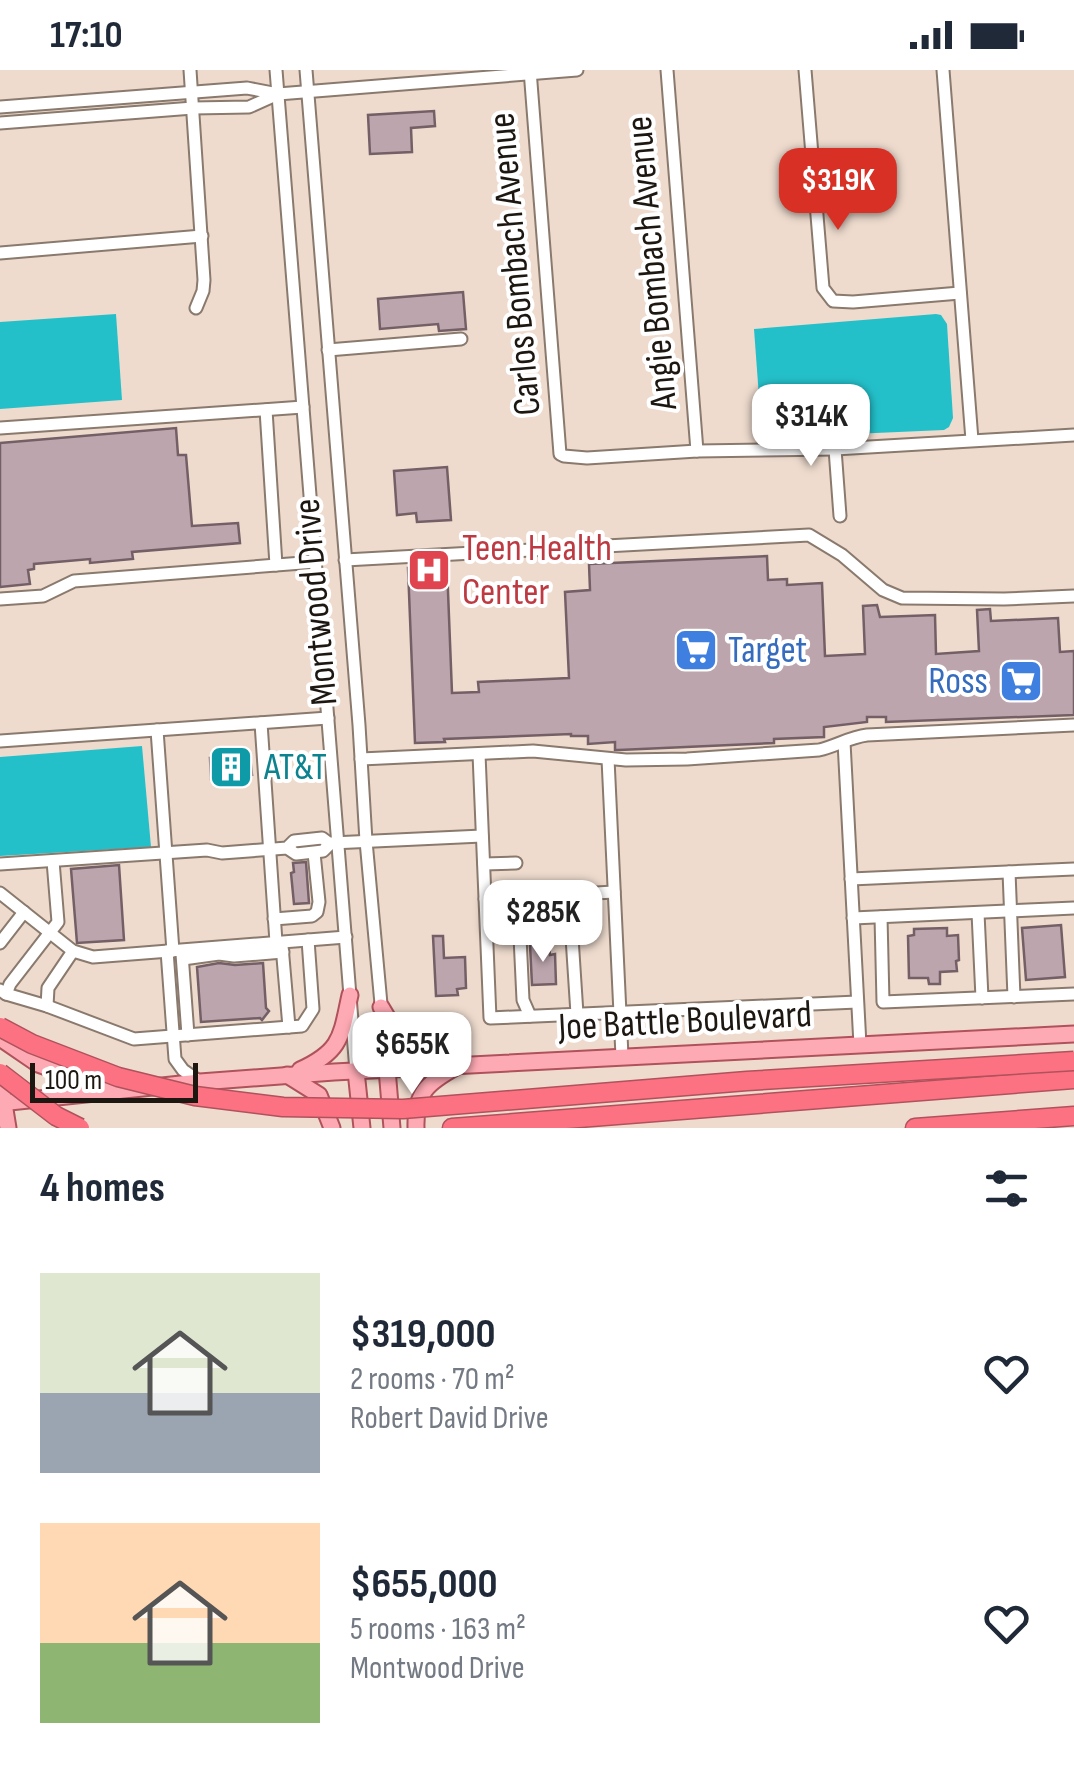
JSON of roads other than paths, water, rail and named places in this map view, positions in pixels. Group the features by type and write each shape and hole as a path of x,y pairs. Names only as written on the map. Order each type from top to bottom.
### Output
{"highway":[{"path":"0,1027 32,1044 118,1077 196,1096 283,1107 403,1109 746,1081 1074,1061"},
{"path":"0,1076 56,1116 80,1128"},
{"path":"454,1128 1074,1079"},
{"path":"915,1128 1074,1116"}],"main road":[{"path":"287,1076 333,1049 340,1039 350,995"},
{"path":"381,1007 404,1040 417,1049 459,1064"},
{"name":"Joe Battle Boulevard","path":"2,1103 200,1082 459,1064 1074,1034"},
{"path":"0,1038 38,1064 114,1090"},
{"path":"416,1128 417,1108 426,1086 459,1064"},
{"name":"Montwood Drive","path":"387,1069 392,1128"},
{"name":"Montwood Drive","path":"356,1071 362,1128"},
{"path":"0,1076 8,1128"},
{"path":"287,1076 320,1095 332,1128"}],"street":[{"path":"190,70 204,280 196,308"},
{"name":"Montwood Drive","path":"276,70 328,718 334,843 356,1071"},
{"name":"Montwood Drive","path":"306,70 387,1069"},
{"path":"396,70 397,84"},
{"path":"0,108 191,91 247,88 278,94 397,84 451,75 577,70"},
{"name":"Angie Bombach Avenue","path":"667,70 697,451"},
{"path":"805,70 823,288 828,298 853,302 960,293"},
{"path":"943,70 972,440"},
{"name":"Carlos Bombach Avenue","path":"530,72 560,454 587,458 697,451"},
{"path":"0,123 249,106 278,94"},
{"path":"0,253 202,236"},
{"path":"328,350 461,339"},
{"path":"0,428 303,407"},
{"path":"266,410 276,565"},
{"path":"697,451 1074,435"},
{"path":"836,448 840,516"},
{"path":"344,560 809,536 842,555 882,590 902,598 1074,596"},
{"path":"0,599 43,596 74,582 315,562"},
{"path":"0,741 328,718"},
{"path":"261,723 274,919 289,1027"},
{"path":"361,759 533,751 608,759 687,759 812,750 867,735 1074,725"},
{"path":"157,730 176,953 188,1035"},
{"path":"844,742 860,1045"},
{"path":"479,754 490,1018 858,1002"},
{"path":"608,759 622,1056"},
{"path":"0,864 207,850 270,850 287,848 294,841 322,838 334,843 482,836"},
{"path":"287,848 296,854 323,852 334,843"},
{"path":"274,919 312,916 317,912 314,852"},
{"path":"53,861 58,922 3,992 134,1039 302,1026 312,1009 308,940"},
{"path":"484,864 516,862"},
{"path":"851,878 1074,869"},
{"path":"1008,872 1014,997"},
{"path":"485,899 614,892"},
{"path":"0,893 72,951 93,957 280,945"},
{"path":"577,1014 571,922 579,894"},
{"path":"853,918 1074,908"},
{"path":"0,943 24,912"},
{"path":"978,913 982,998"},
{"path":"881,917 884,1002 1074,994"},
{"path":"530,1016 523,1000 523,927 571,922"},
{"path":"176,953 207,960 308,940 346,937"},
{"path":"46,1006 48,988 72,951"},
{"path":"176,953 172,1036 175,1059 200,1082"},
{"path":"207,960 219,954 234,956"}],"water":[{"path":"116,314 122,400 0,409 0,322"},
{"path":"936,314 947,324 953,418 949,427 762,438 754,329"},
{"path":"142,746 151,847 0,856 0,757"}],"place":[{"name":"Teen Health Center","path":"429,570"},
{"name":"Target","path":"696,650"},
{"name":"Ross","path":"1021,681"},
{"name":"AT&T","path":"231,767"}]}
